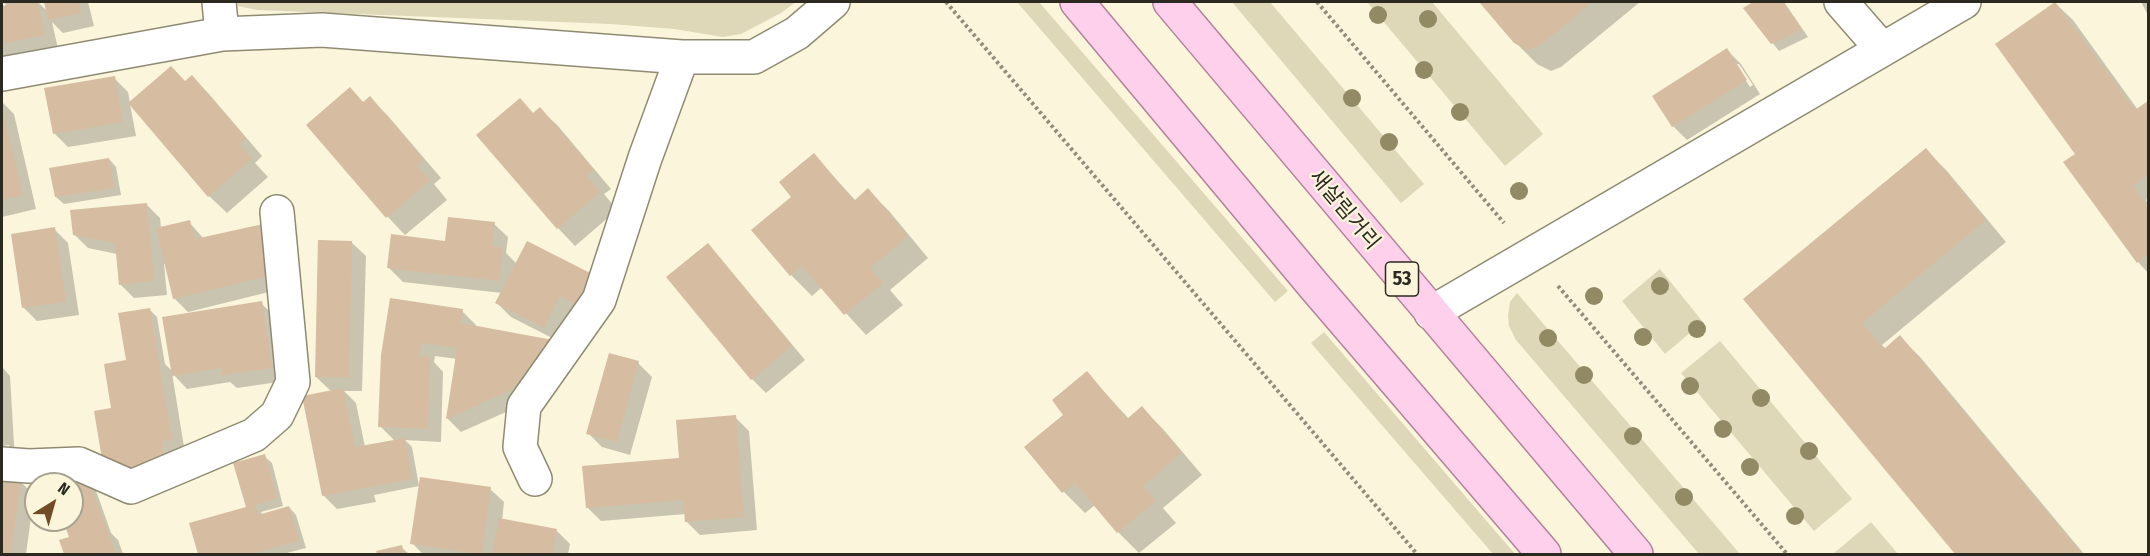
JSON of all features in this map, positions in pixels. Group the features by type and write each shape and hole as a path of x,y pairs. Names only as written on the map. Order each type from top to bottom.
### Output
{"main road":[{"path":"1077,2 1315,287 1544,555"},
{"name":"새살림거리","path":"1170,2 1636,555"}],"street":[{"path":"219,2 222,34"},
{"path":"2,74 222,34 322,30 682,57 754,57 797,33 833,2"},
{"path":"1842,2 1882,49"},
{"path":"1431,313 1964,2"},
{"path":"535,479 520,447 524,406 599,300 645,158 682,57"},
{"path":"2,464 29,466 79,464 131,487 254,435 277,415 293,382 277,212"}],"path":[{"path":"946,2 1418,555"}],"shaded area":[{"path":"237,2 796,2 781,13 741,34 723,37 674,29 611,24 257,10 238,6"},
{"path":"1017,2 1039,2 1288,291 1275,302"},
{"path":"1232,2 1270,2 1424,184 1401,203"},
{"path":"1367,2 1432,2 1543,134 1505,166"},
{"path":"1660,269 1703,322 1665,354 1622,301"},
{"path":"1517,293 1740,554 1699,554 1516,340 1509,326 1508,316 1510,302"},
{"path":"1324,332 1515,554 1493,554 1311,343"},
{"path":"1720,341 1852,499 1814,531 1681,373"},
{"path":"1871,522 1898,554 1833,554"}],"building":[{"path":"37,2 45,35 2,44 2,6"},
{"path":"44,2 78,2 81,13 48,20"},
{"path":"1479,2 1593,2 1539,46 1528,50 1514,43"},
{"path":"1753,2 1783,2 1802,29 1771,44 1743,8"},
{"path":"2055,2 2135,110 2148,101 2148,175 2133,186 2148,206 2148,254 2137,263 2063,162 2075,154 1995,44"},
{"path":"1727,48 1747,80 1672,127 1652,96"},
{"path":"171,66 185,81 192,75 246,138 239,144 252,159 208,197 128,103"},
{"path":"115,76 123,122 53,134 44,88"},
{"path":"350,87 363,102 370,96 424,160 417,166 430,181 386,218 306,125"},
{"path":"520,98 533,113 540,107 594,170 587,176 600,192 557,229 476,135"},
{"path":"2,108 23,195 2,200"},
{"path":"1926,148 1986,220 1862,323 1884,349 1900,335 2082,554 1955,554 1743,299"},
{"path":"814,153 854,201 868,188 908,236 870,268 883,283 844,315 802,266 790,276 751,230 791,197 779,182"},
{"path":"109,158 114,188 55,197 49,168"},
{"path":"147,203 154,281 119,285 115,243 73,235 70,210"},
{"path":"448,217 495,222 492,246 503,248 500,281 387,268 391,234 445,241"},
{"path":"190,220 195,239 263,224 276,274 173,299 156,228"},
{"path":"55,227 66,302 22,308 11,234"},
{"path":"318,240 352,241 349,378 315,377"},
{"path":"527,241 600,278 584,309 560,296 544,328 495,303"},
{"path":"708,243 792,346 751,380 666,277"},
{"path":"390,298 463,309 461,323 558,341 511,390 446,419 457,348 422,343 419,356 430,357 428,429 378,427 381,355"},
{"path":"262,301 272,368 222,375 221,368 172,376 162,317"},
{"path":"150,308 172,440 162,441 167,469 104,471 94,411 111,408 104,364 126,360 118,313"},
{"path":"609,353 639,361 617,442 586,434"},
{"path":"1087,371 1127,419 1142,406 1182,453 1143,486 1156,501 1117,533 1075,483 1062,493 1024,447 1063,415 1052,400"},
{"path":"343,388 355,447 405,438 412,479 322,496 302,396"},
{"path":"736,415 744,517 685,522 683,500 586,508 582,466 679,458 676,420"},
{"path":"265,454 277,498 255,505 258,515 289,506 299,541 250,554 198,554 189,523 246,507 233,463"},
{"path":"87,476 116,554 64,554 59,540 69,537 67,532 84,532 84,477"},
{"path":"2,477 21,480 11,554 2,554"},
{"path":"420,477 491,487 482,554 410,544"},
{"path":"499,518 557,529 552,554 492,554"},
{"path":"402,545 404,554 377,554 376,551"}]}
